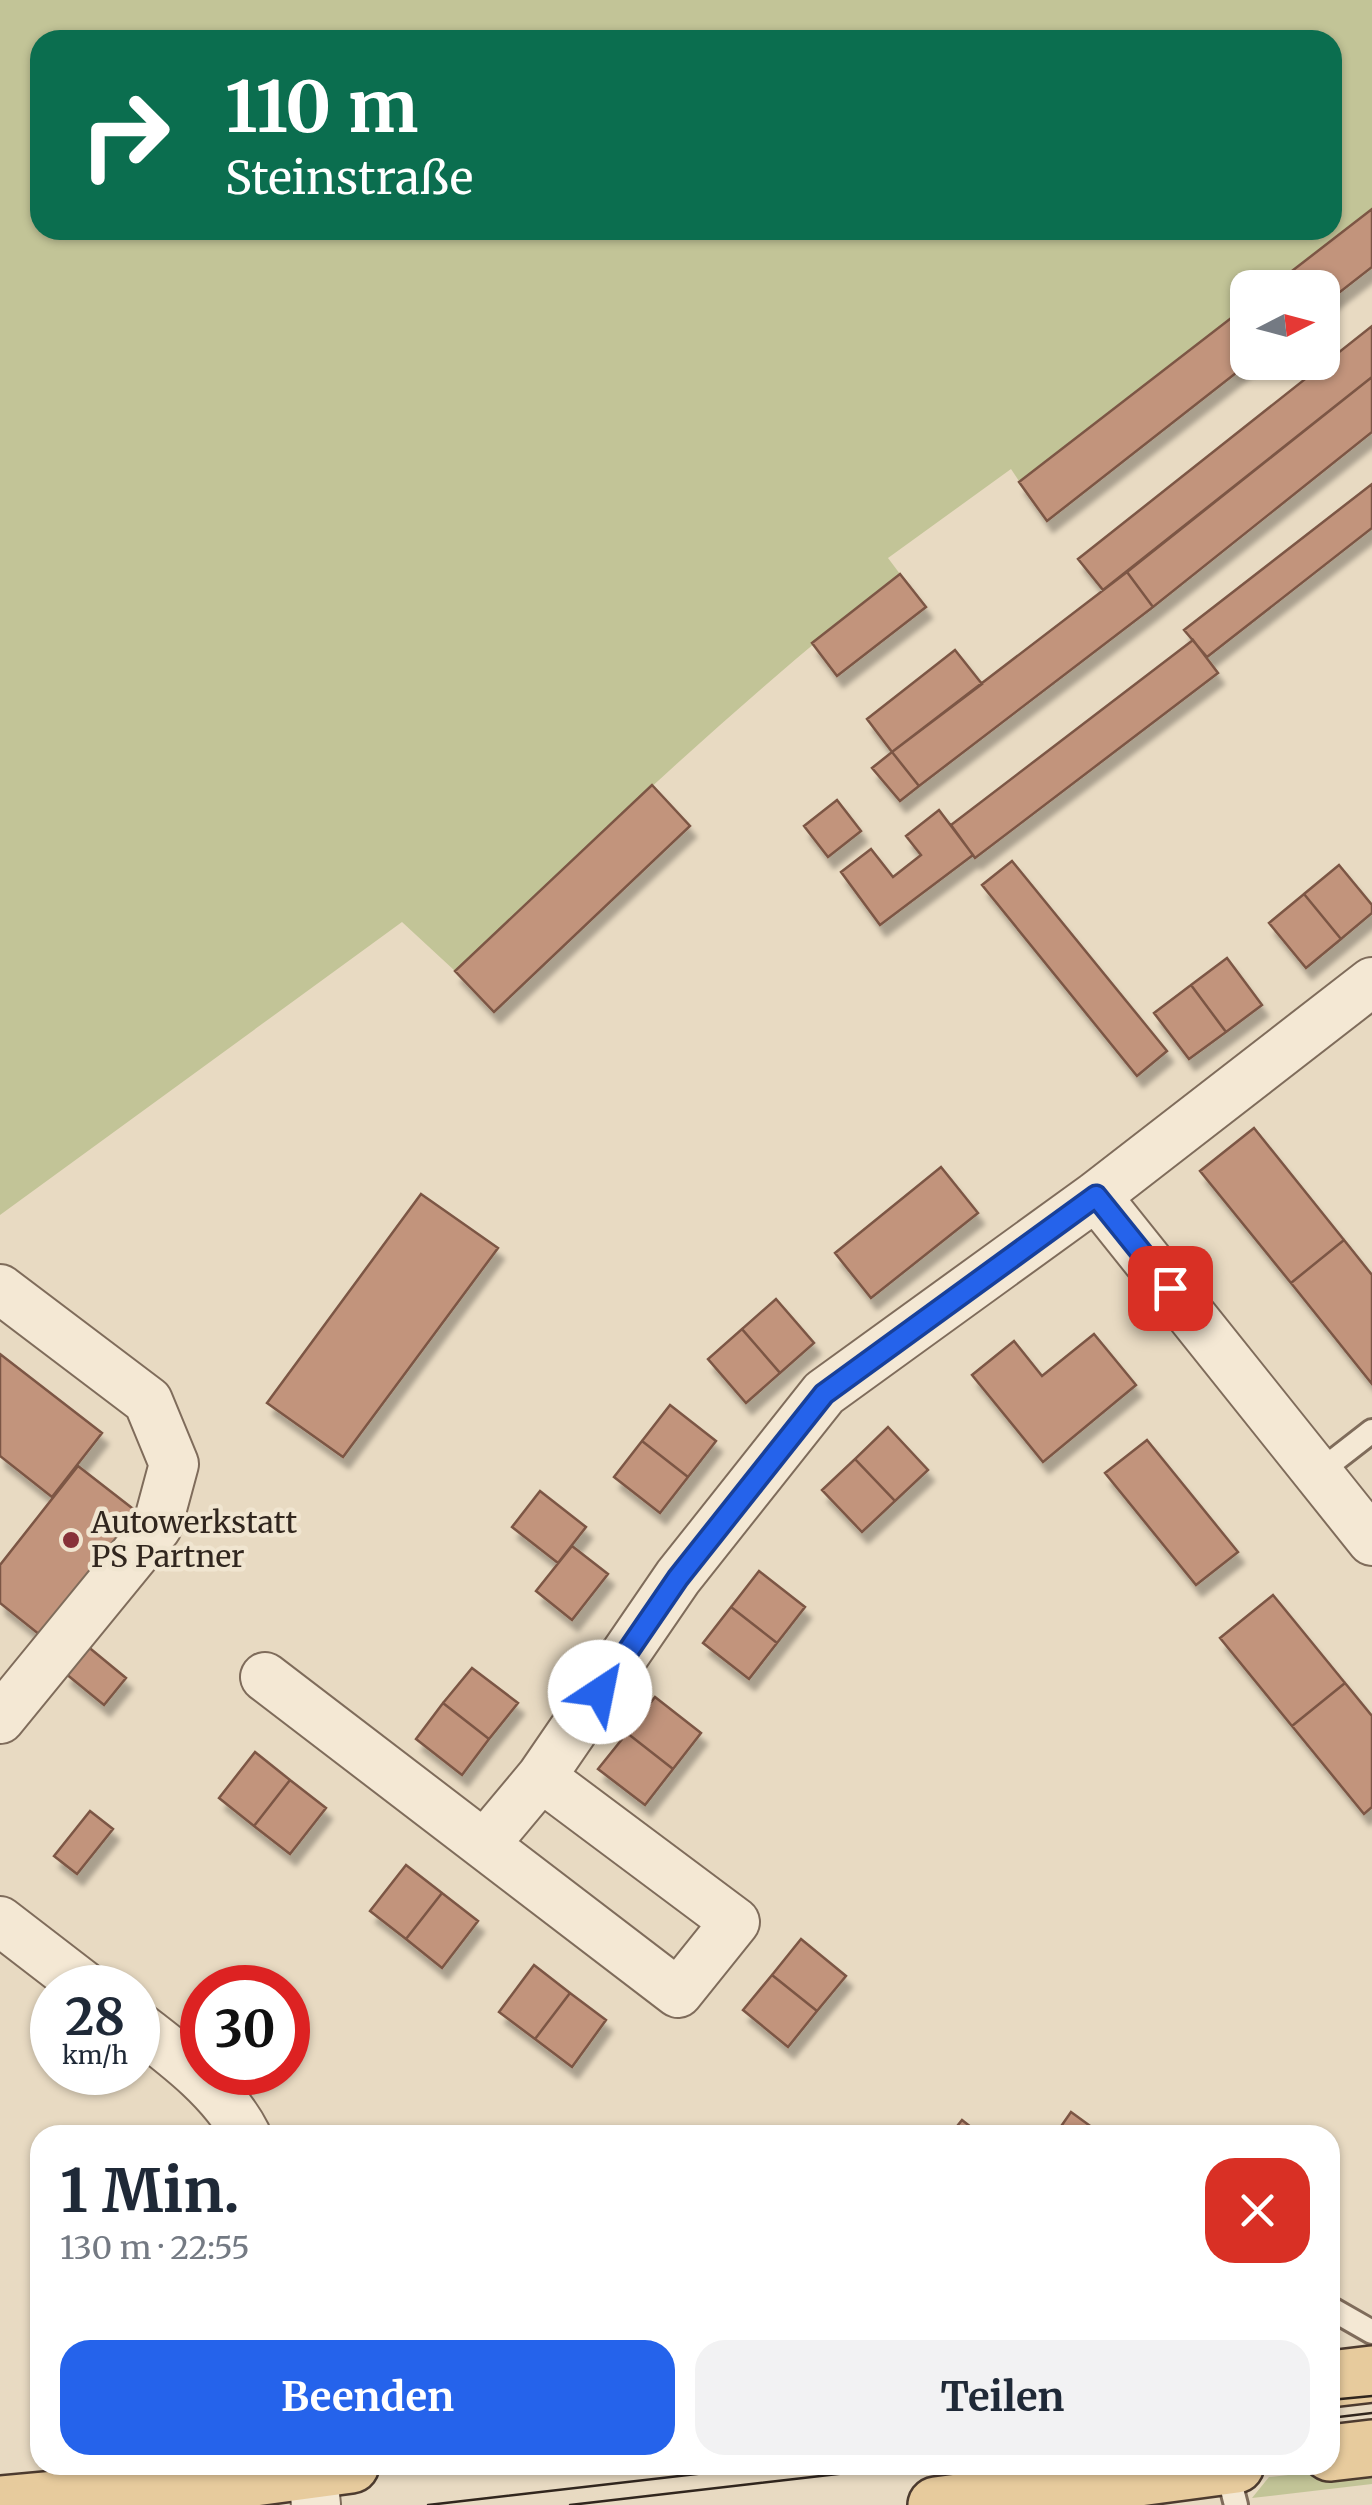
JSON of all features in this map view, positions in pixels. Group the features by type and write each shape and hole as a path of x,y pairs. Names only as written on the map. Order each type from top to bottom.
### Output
{"main road":[{"path":"1340,2378 1372,2374"},
{"path":"1340,2452 1372,2448"},
{"path":"936,2505 1159,2475"},
{"path":"0,2504 323,2476"}],"street":[{"path":"486,1844 540,1777 678,1578 824,1394 1096,1196 1372,982"},
{"path":"1096,1196 1372,1541"},
{"path":"0,1289 148,1402 174,1464 156,1527 0,1719"},
{"path":"264,1677 678,1993 736,1922 540,1777"},
{"path":"0,1921 58,1965"},
{"path":"160,2043 241,2125"}],"lane":[{"path":"1318,1472 1372,1431"},
{"path":"1340,2314 1372,2332"},
{"path":"1228,2475 1236,2505"}],"green space":[{"path":"0,0 1372,0 1372,209 1342,232 1342,30 30,30 30,240 1331,240 1292,270 1230,270 1230,318 1019,481 1011,469 888,558 900,574 728,718 455,971 402,922 0,1215"},
{"path":"1372,2466 1372,2484 1252,2498 1269,2477 1340,2475 1340,2469"}],"building":[{"path":"1372,209 1372,267 1340,292 1340,270 1293,270 1332,240 1342,240 1342,232"},
{"path":"1230,319 1230,378 1047,521 1019,482"},
{"path":"1372,326 1372,377 1103,590 1078,559 1304,380 1340,380 1340,351"},
{"path":"1372,377 1372,432 1153,607 1127,572"},
{"path":"1372,484 1372,528 1207,657 1184,630"},
{"path":"1127,572 1153,607 919,786 892,752"},
{"path":"900,574 926,607 837,676 812,643"},
{"path":"1193,640 1218,673 975,858 951,825"},
{"path":"955,650 982,684 892,752 867,719"},
{"path":"892,752 919,786 900,801 872,768"},
{"path":"652,785 690,826 494,1012 455,971"},
{"path":"837,800 861,831 828,857 804,826"},
{"path":"939,810 973,855 880,925 841,872 871,849 893,877 921,855 906,836"},
{"path":"1012,861 1167,1051 1137,1076 982,885"},
{"path":"1339,865 1372,905 1372,913 1341,939 1304,894"},
{"path":"1304,894 1341,939 1306,968 1269,923"},
{"path":"1227,958 1262,1005 1226,1032 1191,985"},
{"path":"1191,985 1226,1032 1189,1059 1154,1013"},
{"path":"1254,1128 1344,1240 1291,1283 1200,1171"},
{"path":"941,1167 978,1213 871,1298 835,1253"},
{"path":"421,1194 498,1248 343,1457 267,1403"},
{"path":"1344,1240 1372,1275 1372,1384 1291,1283"},
{"path":"776,1299 814,1343 780,1373 742,1329"},
{"path":"742,1329 780,1373 746,1403 708,1359"},
{"path":"1094,1334 1136,1385 1043,1462 972,1375 1014,1341 1042,1376"},
{"path":"0,1354 102,1433 52,1497 0,1456"},
{"path":"670,1405 716,1441 688,1477 642,1441"},
{"path":"888,1427 928,1470 895,1501 855,1459"},
{"path":"1147,1440 1238,1552 1196,1585 1105,1473"},
{"path":"642,1441 688,1477 660,1513 614,1477"},
{"path":"855,1459 895,1501 862,1532 822,1490"},
{"name":"Autowerkstatt PS Partner","path":"78,1466 141,1515 45,1639 0,1603 0,1565"},
{"path":"540,1491 586,1527 558,1563 512,1527"},
{"path":"572,1546 608,1574 572,1620 536,1591"},
{"path":"759,1571 805,1607 777,1643 731,1607"},
{"path":"1273,1595 1345,1683 1292,1726 1220,1638"},
{"path":"731,1607 777,1643 749,1679 703,1643"},
{"path":"86,1645 126,1678 104,1705 65,1673"},
{"path":"472,1668 518,1703 489,1739 443,1703"},
{"path":"1345,1683 1372,1716 1372,1807 1364,1814 1292,1726"},
{"path":"655,1697 701,1733 673,1769 627,1733"},
{"path":"443,1703 489,1739 462,1775 416,1739"},
{"path":"627,1733 673,1769 645,1805 598,1769"},
{"path":"255,1752 290,1780 254,1826 219,1798"},
{"path":"290,1780 326,1808 290,1854 254,1826"},
{"path":"90,1811 113,1829 77,1874 54,1856"},
{"path":"406,1865 442,1893 406,1939 370,1911"},
{"path":"442,1893 478,1921 442,1968 406,1939"},
{"path":"801,1939 846,1976 817,2011 772,1975"},
{"path":"534,1965 570,1993 535,2039 499,2012"},
{"path":"772,1975 817,2011 788,2047 743,2010"},
{"path":"570,1993 606,2020 572,2067 535,2039"},
{"path":"1071,2112 1089,2125 1062,2125"}],"tram line":[{"path":"1340,2399 1372,2396"},
{"path":"1340,2417 1372,2413"},
{"path":"428,2505 688,2475"},
{"path":"570,2505 830,2475"}],"place":[{"name":"Autowerkstatt PS Partner","path":"71,1540"}],"route":[{"path":"600,1692 678,1578 824,1394 1096,1196 1170,1288"}]}
